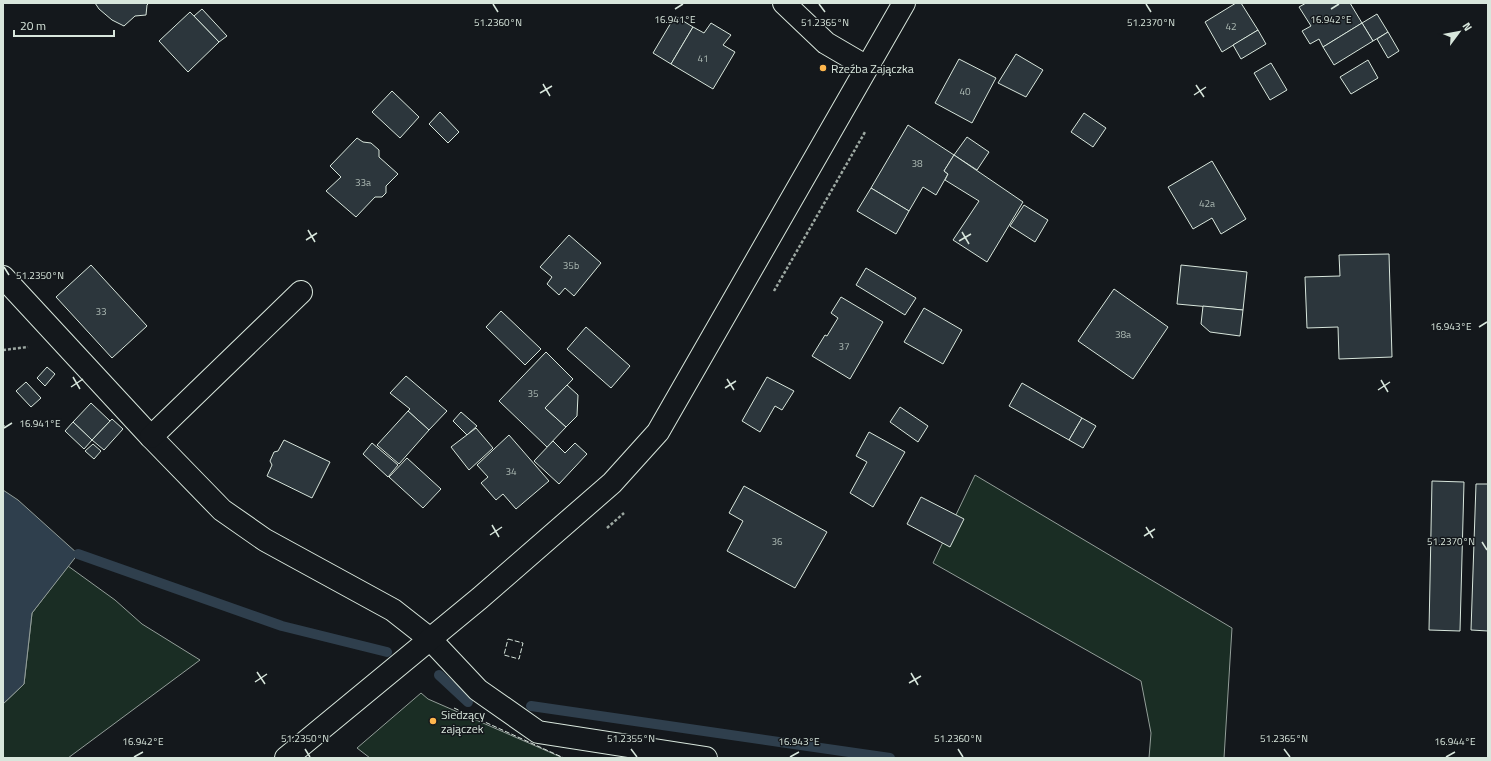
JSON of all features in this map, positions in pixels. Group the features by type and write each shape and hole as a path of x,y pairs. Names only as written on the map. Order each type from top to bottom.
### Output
{"street":[{"path":"784,3 826,43 867,67"},
{"path":"286,758 430,639 612,482 658,432 904,3"},
{"path":"3,277 151,437 222,510 265,540 393,610 430,639 478,690 538,732 706,758"},
{"path":"151,437 301,292"}],"green space":[{"path":"975,475 1232,628 1224,758 1149,758 1151,733 1141,681 933,563"},
{"path":"68,566 115,600 142,624 200,660 68,758 3,758 3,704 24,684 32,613"},
{"path":"421,693 428,699 563,758 370,758 357,748"}],"water":[{"path":"3,490 18,500 78,554 32,613 24,684 3,704"}],"building":[{"path":"95,3 149,3 147,5 146,15 135,16 124,26 112,20 99,9"},
{"path":"1236,3 1241,3 1258,30 1222,52 1205,22"},
{"path":"1306,3 1350,3 1362,23 1323,47 1319,39 1310,44 1302,31 1311,26 1299,7"},
{"path":"202,9 227,36 219,42 194,16"},
{"path":"190,12 219,42 188,72 159,41"},
{"path":"1377,14 1388,32 1373,41 1362,23"},
{"path":"675,16 693,27 671,64 653,53"},
{"path":"711,23 731,35 723,45 735,52 713,89 671,64 693,27 704,33"},
{"path":"1362,23 1373,41 1334,65 1323,47"},
{"path":"1258,30 1266,44 1241,59 1233,45"},
{"path":"1388,32 1399,51 1388,58 1377,39"},
{"path":"1016,54 1043,70 1026,97 998,83"},
{"path":"959,59 996,78 972,123 935,103"},
{"path":"1368,60 1378,78 1351,94 1340,77"},
{"path":"1271,63 1287,90 1270,100 1254,73"},
{"path":"392,91 419,117 400,138 372,112"},
{"path":"440,112 459,132 448,143 429,124"},
{"path":"1084,113 1106,128 1093,147 1071,132"},
{"path":"908,125 954,155 944,171 948,174 936,195 923,187 909,211 871,188"},
{"path":"967,137 989,152 977,170 954,155"},
{"path":"357,138 363,142 371,143 379,150 379,157 398,174 386,186 386,193 382,197 375,197 356,217 326,191 341,177 330,166"},
{"path":"954,155 1023,202 987,262 953,240 979,201 945,180 948,174 944,171"},
{"path":"1212,161 1246,219 1221,234 1212,218 1193,229 1168,187"},
{"path":"871,188 909,211 896,234 857,211"},
{"path":"1024,205 1048,220 1035,242 1010,226"},
{"path":"569,235 601,263 574,296 565,288 559,295 547,284 552,277 540,267"},
{"path":"1389,254 1392,357 1339,359 1338,327 1307,328 1305,277 1340,276 1339,255"},
{"path":"91,265 147,326 112,358 56,297"},
{"path":"1181,265 1247,272 1243,310 1177,304"},
{"path":"866,268 916,298 905,315 856,285"},
{"path":"1114,289 1168,327 1133,379 1078,341"},
{"path":"841,297 883,322 850,379 812,356 838,318 831,313"},
{"path":"1203,306 1243,310 1240,336 1210,332 1201,324"},
{"path":"924,308 962,330 943,364 904,342"},
{"path":"501,311 541,349 525,365 486,327"},
{"path":"586,327 630,366 611,388 567,349"},
{"path":"546,352 573,379 545,408 566,427 547,447 499,401"},
{"path":"47,367 55,374 45,386 37,378"},
{"path":"406,376 447,411 429,430 408,411 410,409 390,393"},
{"path":"767,377 794,391 782,410 775,406 760,432 742,421"},
{"path":"26,382 41,398 31,407 16,391"},
{"path":"1022,383 1082,418 1069,440 1009,406"},
{"path":"567,385 578,395 577,416 566,427 545,408"},
{"path":"91,403 110,421 92,440 73,422"},
{"path":"900,407 928,426 918,442 890,422"},
{"path":"408,411 429,430 399,464 377,445"},
{"path":"461,412 477,426 467,435 453,421"},
{"path":"1082,418 1096,426 1083,448 1069,440"},
{"path":"112,419 123,429 104,450 92,440"},
{"path":"73,422 92,440 84,449 65,431"},
{"path":"476,428 493,448 469,470 451,447"},
{"path":"869,432 905,452 873,507 850,493 867,462 856,456"},
{"path":"509,435 549,481 516,509 503,494 496,500 481,483 488,477 477,465"},
{"path":"284,440 330,462 312,498 267,476 272,465 270,461 274,452 278,451"},
{"path":"553,441 565,453 575,443 587,454 559,484 534,461"},
{"path":"372,443 398,465 388,477 363,454"},
{"path":"93,444 101,451 94,459 85,451"},
{"path":"407,458 441,489 423,508 389,477"},
{"path":"1432,481 1464,482 1460,631 1429,630"},
{"path":"1476,484 1488,484 1488,631 1471,630"},
{"path":"744,486 827,532 795,588 727,551 743,521 729,513"},
{"path":"921,497 964,519 950,547 907,524"}],"waterway":[{"path":"78,554 282,626 387,652"},
{"path":"439,675 468,702"},
{"path":"531,706 890,758"}],"fence":[{"path":"508,639 523,643 519,659 504,655 508,639"},
{"path":"454,708 564,758"}],"place":[{"name":"Rzeźba Zajączka","path":"823,68"},
{"name":"Siedzący zajączek","path":"433,721"}]}
